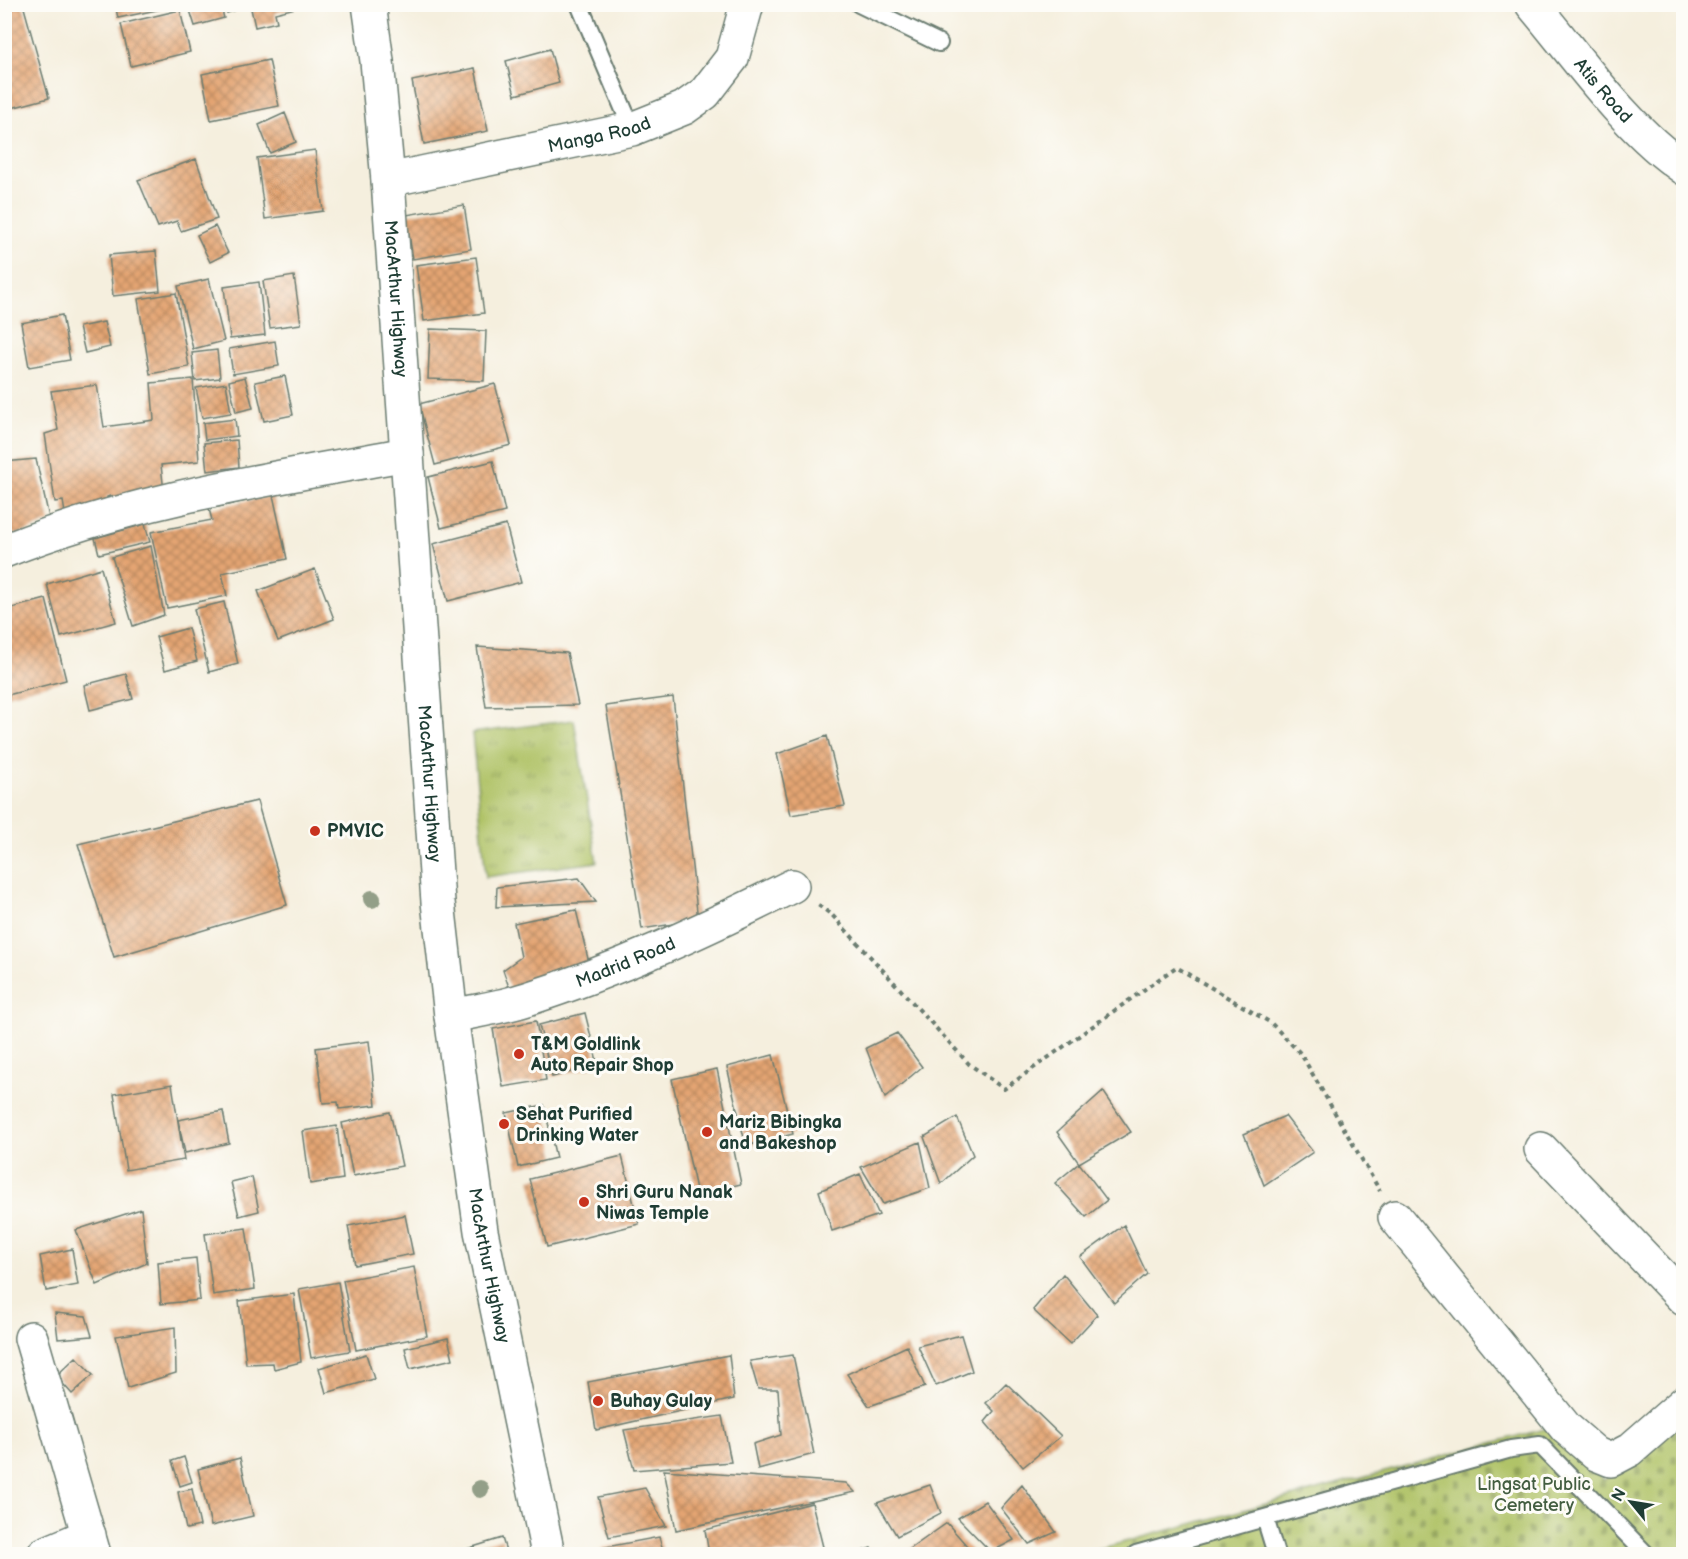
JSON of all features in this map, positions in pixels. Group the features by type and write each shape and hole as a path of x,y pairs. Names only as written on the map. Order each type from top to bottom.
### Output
{"street":[{"name":"MacArthur Highway","path":"369,4 377,61 388,180 437,890 451,1016 481,1231 548,1554"},
{"name":"Manga Road","path":"388,180 632,129 684,108 705,93 732,58 747,4"},
{"name":"Atis Road","path":"1533,4 1631,121 1669,159 1683,168"},
{"path":"4,550 58,529 145,505 407,454"},
{"name":"Madrid Road","path":"451,1016 524,1000 604,972 713,926 792,886"},
{"path":"1542,1149 1683,1299"},
{"path":"1395,1218 1566,1428 1596,1454 1611,1460 1630,1450 1683,1403"},
{"path":"31,1338 91,1545 44,1554"}],"lane":[{"path":"579,4 632,129"},
{"path":"860,4 939,43"},
{"path":"1136,1554 1511,1449 1540,1444 1646,1554"},
{"path":"1265,1518 1276,1554"}],"path":[{"path":"792,886 832,915 969,1064 1004,1089 1176,967 1271,1023 1301,1054 1395,1218"}],"green space":[{"path":"574,720 597,862 486,877 472,733"},
{"name":"Lingsat Public Cemetery","path":"1683,1416 1683,1554 1080,1554 1555,1426 1604,1480"}],"building":[{"path":"4,4 23,4 49,98 4,110"},
{"path":"115,4 176,4 176,6 118,18"},
{"path":"188,4 220,4 224,18 195,26"},
{"path":"225,4 243,4 243,8 227,13"},
{"path":"250,4 308,5 275,13 277,22 255,27"},
{"path":"393,4 427,4 426,10 393,9"},
{"path":"180,10 190,52 131,66 121,24"},
{"path":"550,49 559,83 515,95 506,61"},
{"path":"269,60 279,106 211,120 202,74"},
{"path":"475,68 488,131 424,144 412,81"},
{"path":"285,113 296,142 270,153 259,125"},
{"path":"315,150 323,211 265,219 257,158"},
{"path":"196,159 217,219 181,231 177,221 158,227 138,180"},
{"path":"464,205 471,249 413,259 406,215"},
{"path":"215,226 228,253 210,262 197,235"},
{"path":"156,251 160,291 113,296 109,255"},
{"path":"476,257 484,313 424,321 416,265"},
{"path":"294,276 301,324 270,328 263,281"},
{"path":"209,279 224,341 193,349 178,286"},
{"path":"259,282 265,335 230,339 224,287"},
{"path":"176,293 189,367 150,374 138,299"},
{"path":"62,315 70,360 29,367 21,323"},
{"path":"104,322 110,347 85,353 79,327"},
{"path":"430,329 486,331 484,381 428,379"},
{"path":"275,341 279,366 233,374 229,349"},
{"path":"217,350 220,378 195,381 192,353"},
{"path":"285,376 293,415 264,421 255,382"},
{"path":"245,377 253,408 236,412 229,381"},
{"path":"193,379 199,461 161,465 164,492 111,499 110,496 107,497 109,511 66,519 63,501 55,502 45,434 58,430 51,391 97,385 104,427 154,420 151,383"},
{"path":"226,383 231,413 202,418 196,388"},
{"path":"495,384 511,445 435,465 419,404"},
{"path":"235,419 237,436 205,440 203,423"},
{"path":"237,440 239,467 207,471 204,443"},
{"path":"36,459 50,522 18,535 4,532 4,462"},
{"path":"493,461 505,512 441,528 428,477"},
{"path":"273,495 287,559 222,573 227,596 167,608 151,532 212,520 209,509"},
{"path":"145,524 150,542 99,554 95,538"},
{"path":"506,525 521,582 448,601 433,544"},
{"path":"151,546 164,615 133,626 112,557"},
{"path":"101,568 116,622 61,637 47,584"},
{"path":"315,569 334,619 278,641 258,591"},
{"path":"46,599 66,680 4,696 4,610"},
{"path":"224,602 238,664 209,672 194,609"},
{"path":"188,628 197,661 165,670 156,637"},
{"path":"477,647 567,653 578,705 486,707"},
{"path":"126,674 133,699 90,710 84,685"},
{"path":"673,697 698,920 642,929 606,706"},
{"path":"827,736 845,806 791,815 777,754"},
{"path":"257,801 287,905 114,957 78,844"},
{"path":"579,878 596,902 496,907 497,887"},
{"path":"576,910 590,967 510,990 503,970 521,957 514,923"},
{"path":"585,1013 598,1065 552,1077 539,1025"},
{"name":"T&M Goldlink Auto Repair Shop","path":"536,1021 546,1080 503,1087 493,1029"},
{"path":"897,1033 922,1067 885,1098 866,1048"},
{"path":"369,1041 376,1105 339,1109 338,1102 323,1103 316,1048"},
{"path":"773,1055 793,1134 746,1146 727,1067"},
{"name":"Mariz Bibingka and Bakeshop","path":"717,1069 741,1184 697,1194 672,1079"},
{"path":"172,1084 184,1160 126,1170 114,1094"},
{"path":"1103,1091 1131,1132 1079,1163 1057,1132"},
{"path":"544,1105 556,1158 518,1167 506,1113"},
{"path":"223,1111 229,1143 185,1153 178,1120"},
{"path":"390,1112 402,1166 353,1176 342,1123"},
{"path":"1285,1116 1313,1152 1264,1185 1244,1134"},
{"path":"957,1117 973,1155 941,1184 924,1137"},
{"path":"337,1126 343,1179 310,1184 303,1131"},
{"path":"920,1142 930,1188 883,1204 861,1167"},
{"name":"Shri Guru Nanak Niwas Temple","path":"622,1156 639,1224 547,1247 530,1179"},
{"path":"1079,1163 1107,1200 1086,1217 1055,1183"},
{"path":"860,1174 879,1215 832,1231 819,1191"},
{"path":"252,1177 259,1211 239,1216 231,1182"},
{"path":"141,1209 147,1263 97,1285 76,1230"},
{"path":"405,1215 413,1254 355,1265 348,1226"},
{"path":"1124,1225 1147,1274 1114,1303 1080,1257"},
{"path":"246,1228 255,1289 213,1295 205,1234"},
{"path":"72,1249 78,1285 46,1291 40,1256"},
{"path":"196,1258 200,1300 161,1304 158,1262"},
{"path":"414,1267 427,1336 356,1350 343,1280"},
{"path":"1063,1274 1097,1315 1070,1344 1033,1310"},
{"path":"338,1282 350,1351 311,1358 299,1289"},
{"path":"294,1294 301,1362 274,1369 273,1363 246,1364 239,1301"},
{"path":"55,1313 86,1316 92,1336 58,1339"},
{"path":"175,1327 176,1373 128,1388 116,1336"},
{"path":"961,1335 972,1371 936,1386 918,1346"},
{"path":"448,1338 453,1359 410,1369 405,1348"},
{"path":"907,1346 925,1387 869,1406 847,1374"},
{"path":"366,1354 374,1379 326,1393 319,1368"},
{"path":"729,1355 734,1399 596,1430 588,1382"},
{"path":"793,1355 814,1454 758,1469 753,1444 781,1435 778,1389 758,1389 750,1361"},
{"path":"76,1357 93,1375 72,1394 56,1376"},
{"path":"1006,1383 1061,1436 1023,1467 985,1422 994,1411 986,1403"},
{"path":"722,1416 731,1462 634,1470 624,1430"},
{"path":"184,1457 192,1482 180,1486 172,1461"},
{"path":"240,1458 253,1516 211,1526 198,1469"},
{"path":"664,1470 846,1483 855,1492 676,1530"},
{"path":"930,1485 941,1513 897,1536 877,1503"},
{"path":"1022,1485 1056,1532 1029,1544 1001,1508"},
{"path":"645,1488 666,1526 609,1537 598,1497"},
{"path":"192,1489 200,1526 186,1529 178,1492"},
{"path":"985,1501 1014,1540 991,1552 958,1518"},
{"path":"812,1503 824,1551 813,1554 709,1554 705,1530"},
{"path":"947,1523 974,1554 903,1554"},
{"path":"659,1537 664,1554 603,1554 601,1548"},
{"path":"502,1538 507,1554 458,1554 457,1552"},
{"path":"871,1548 874,1554 853,1554"}],"place":[{"name":"PMVIC","path":"315,831"},
{"name":"T&M Goldlink Auto Repair Shop","path":"519,1054"},
{"name":"Sehat Purified Drinking Water","path":"504,1124"},
{"name":"Mariz Bibingka and Bakeshop","path":"707,1132"},
{"name":"Shri Guru Nanak Niwas Temple","path":"584,1202"},
{"name":"Buhay Gulay","path":"598,1401"}]}
